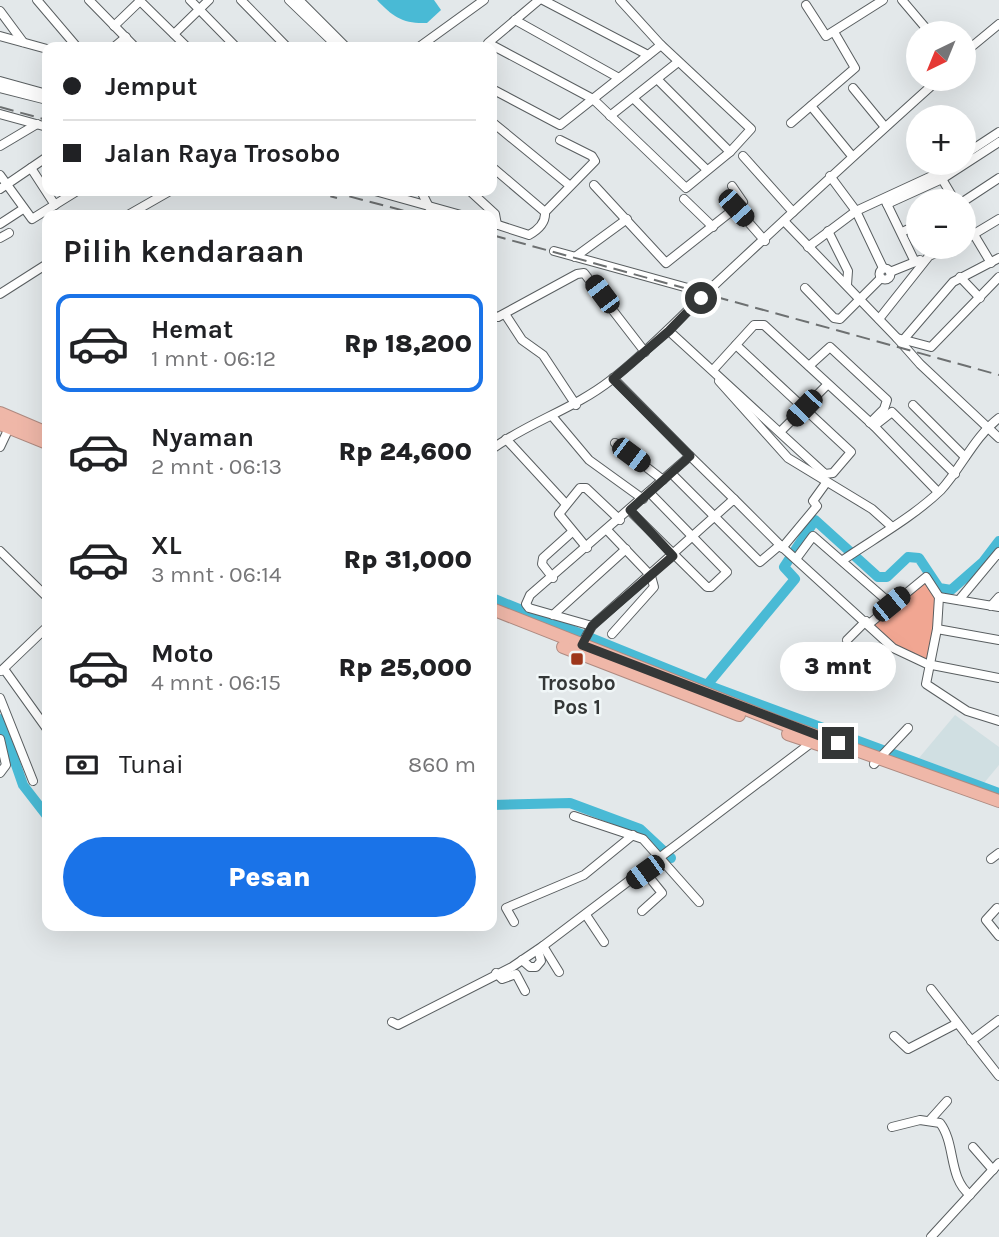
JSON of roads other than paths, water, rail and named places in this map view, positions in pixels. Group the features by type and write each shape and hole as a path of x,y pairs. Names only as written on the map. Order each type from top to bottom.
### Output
{"highway":[{"path":"0,413 42,431"},
{"path":"4,426 42,441"},
{"path":"497,611 586,636 881,757 999,802"},
{"path":"497,620 811,743 881,757 999,809"}],"street":[{"path":"37,0 73,42"},
{"path":"89,0 130,42"},
{"path":"114,26 139,0 182,42"},
{"path":"190,0 231,42"},
{"path":"174,34 209,0"},
{"path":"241,0 282,42"},
{"path":"289,0 335,42"},
{"path":"299,0 335,42"},
{"path":"426,42 484,0"},
{"path":"489,42 541,0 648,55"},
{"path":"497,48 593,99 686,188 730,152 751,129 678,62 620,0"},
{"path":"806,5 824,35 834,32 883,0"},
{"path":"902,0 920,21"},
{"path":"0,11 23,42"},
{"path":"515,20 619,78"},
{"path":"976,43 999,24"},
{"path":"791,123 855,68 834,32"},
{"path":"0,36 42,47"},
{"path":"120,42 125,37"},
{"path":"497,92 560,125 661,45"},
{"path":"610,116 678,62"},
{"path":"657,79 730,152"},
{"path":"0,81 42,98"},
{"path":"0,88 42,93"},
{"path":"853,88 885,127"},
{"path":"497,445 576,404 613,379 669,331 830,176 926,91"},
{"path":"634,99 707,170"},
{"path":"811,106 852,156"},
{"path":"0,114 42,126"},
{"path":"0,149 37,124"},
{"path":"497,126 569,185"},
{"path":"976,147 999,132"},
{"path":"497,225 528,235 544,222 545,212 569,185 593,165 594,159 561,140"},
{"path":"808,247 856,211 943,179 999,142"},
{"path":"743,156 793,212"},
{"path":"3,187 42,161"},
{"path":"31,167 42,184"},
{"path":"497,171 545,212"},
{"path":"0,175 3,187 32,219 42,213"},
{"path":"886,200 934,175"},
{"path":"805,288 838,319 881,278 888,278 856,211 830,176"},
{"path":"976,193 999,178"},
{"path":"943,179 948,189"},
{"path":"594,185 666,263 744,200 732,186"},
{"path":"49,196 55,205"},
{"path":"47,210 69,196"},
{"path":"138,210 162,196"},
{"path":"392,196 441,210"},
{"path":"424,196 429,207"},
{"path":"475,196 491,210"},
{"path":"684,199 713,227"},
{"path":"886,200 915,262"},
{"path":"736,208 765,241"},
{"path":"0,224 23,209"},
{"path":"575,257 627,219"},
{"path":"976,235 999,219"},
{"path":"784,221 878,319 900,338 920,365 999,438"},
{"path":"902,232 906,230"},
{"path":"828,231 848,271 847,285"},
{"path":"0,238 9,233"},
{"path":"900,338 960,277 995,261 976,238"},
{"path":"554,251 706,293"},
{"path":"886,270 922,259"},
{"path":"878,319 927,259"},
{"path":"0,294 42,267"},
{"path":"497,318 577,274 584,273 645,352"},
{"path":"960,277 980,298"},
{"path":"900,338 934,347 999,277"},
{"path":"505,314 522,340 543,355 576,404"},
{"path":"713,370 754,325 762,324 872,424 938,492"},
{"path":"669,331 828,475 851,455 850,450 736,345"},
{"path":"809,366 830,347 887,400 884,409 872,424"},
{"path":"713,370 717,380 780,450 826,483 872,509 891,526"},
{"path":"613,379 788,553 893,648 927,664 999,678"},
{"path":"780,432 827,384"},
{"path":"914,405 965,457"},
{"path":"872,424 892,412 955,474"},
{"path":"552,416 589,460 646,496 727,571 711,587 707,587 673,556 630,510"},
{"path":"844,559 938,492 955,474 988,427 999,418"},
{"path":"0,447 4,426"},
{"path":"506,439 565,503"},
{"path":"615,443 663,480"},
{"path":"690,456 608,531 530,596 526,604 529,608 553,615 586,636 734,499"},
{"path":"671,473 761,563 788,553 813,536 844,559 891,604"},
{"path":"788,553 817,506 813,501 826,483"},
{"path":"587,548 559,514 565,503 584,487 620,520"},
{"path":"608,531 651,576 654,587 650,595 612,634"},
{"path":"553,578 542,564 543,558 572,532"},
{"path":"553,615 626,549"},
{"path":"0,551 42,588"},
{"path":"959,600 999,552"},
{"path":"847,640 925,577 939,597 937,629 927,664 927,686 972,714 999,721"},
{"path":"939,597 995,606 999,597"},
{"path":"937,629 999,640"},
{"path":"42,632 2,671 42,723"},
{"path":"0,698 33,781"},
{"path":"881,757 908,728"},
{"path":"0,739 6,767 0,773"},
{"path":"392,1022 398,1025 522,960 645,872 811,743"},
{"path":"574,816 633,835 666,855 699,902"},
{"path":"514,922 506,908 584,875 633,835"},
{"path":"642,911 662,893 645,872"},
{"path":"997,908 986,919 999,935"},
{"path":"586,915 604,942"},
{"path":"522,960 536,967 541,961 540,948"},
{"path":"540,948 559,972"},
{"path":"496,973 502,979 516,974 525,991"},
{"path":"931,989 999,1076"},
{"path":"971,1041 999,1020"},
{"path":"894,1036 902,1047 908,1049 957,1024"},
{"path":"930,1120 947,1101"},
{"path":"892,1127 930,1120 940,1123 945,1129 960,1183 968,1197"},
{"path":"933,1236 996,1166 973,1147"}],"water":[{"path":"377,0 434,0 441,10 427,23 411,22 394,15"}],"waterway":[{"path":"707,685 795,579 784,567 815,520 878,577 887,577 908,557 919,558 939,588 951,590 983,562 999,541"},
{"path":"497,600 707,685 999,793"},
{"path":"0,719 23,785 42,810"},
{"path":"497,805 570,803 640,829 671,858"}],"railway":[{"path":"0,107 42,119"},
{"path":"329,196 337,198"},
{"path":"348,196 401,210"},
{"path":"497,236 999,375"}],"place":[{"name":"Trosobo Pos 1","path":"577,659"}]}
